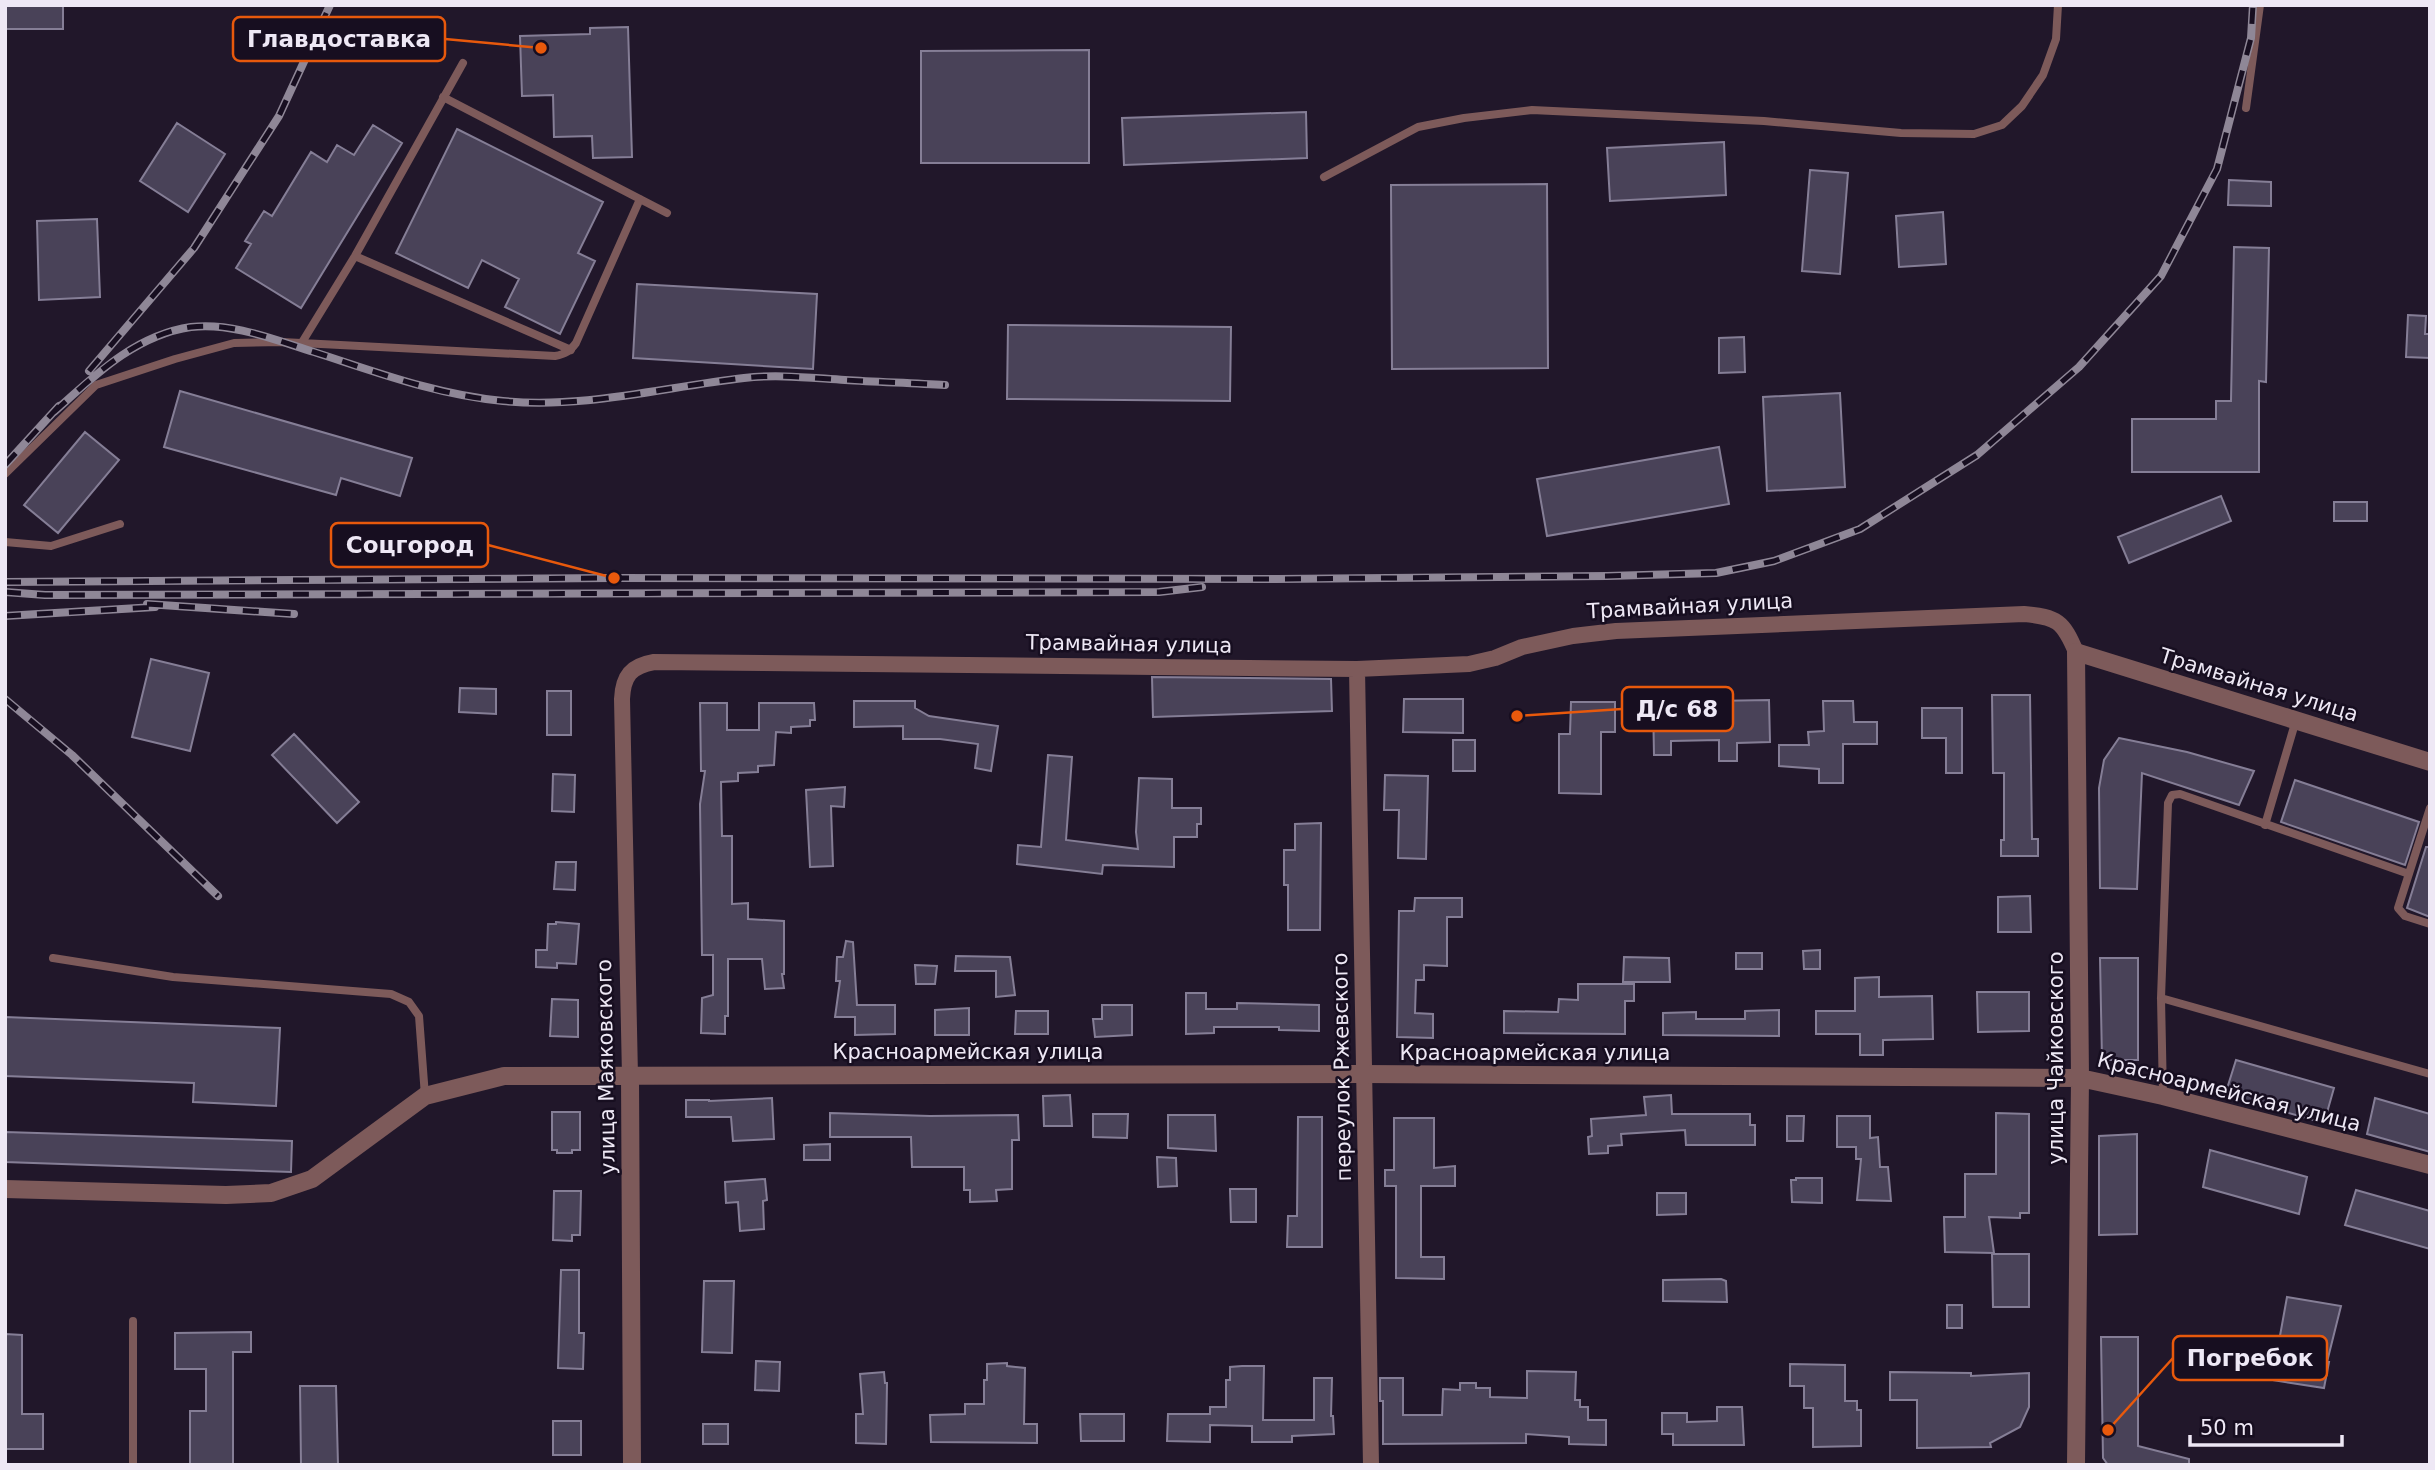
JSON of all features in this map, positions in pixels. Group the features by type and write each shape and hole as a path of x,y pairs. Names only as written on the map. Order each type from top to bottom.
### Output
{"street":[{"name":"Трамвайная улица","path":"629,671 640,664 654,662 1357,669 1469,664 1495,658 1522,647 1573,636 1616,631 2024,614 2040,615 2058,623 2067,630 2076,652 2430,762"},
{"name":"улица Чайковского","path":"2076,652 2080,1078 2076,1465"},
{"name":"переулок Ржевского","path":"1357,669 1371,1465"},
{"name":"улица Маяковского","path":"629,671 623,683 622,699 630,1076 632,1465"},
{"name":"Красноармейская улица","path":"425,1096 504,1076 1363,1074 2080,1078 2162,1096 2430,1165"},
{"path":"5,1189 226,1195 271,1193 312,1179 425,1096"}],"lane":[{"path":"1324,177 1418,127 1464,118 1532,110 1764,121 1901,134 1974,134 2002,125 2022,106 2043,75 2056,38 2058,5"},
{"path":"2246,108 2260,5"},
{"path":"301,344 355,256 463,63"},
{"path":"443,97 667,213"},
{"path":"5,474 88,392 106,381 234,343 555,356 571,351 640,199"},
{"path":"355,256 571,351"},
{"path":"5,542 51,546 120,524"},
{"path":"2265,825 2296,720"},
{"path":"2162,1096 2161,998 2169,799 2180,794 2409,874"},
{"path":"2430,808 2399,904 2399,912 2404,916 2430,924"},
{"path":"52,958 173,977 391,994 409,1002 419,1016 425,1096"},
{"path":"2161,998 2430,1074"},
{"path":"133,1321 134,1465"}],"building":[{"path":"5,5 63,5 63,29 5,29"},
{"path":"628,27 632,157 593,158 592,136 554,137 553,95 522,96 520,36 590,34 590,28"},
{"path":"1089,50 1089,163 921,163 921,51"},
{"path":"1306,112 1307,158 1124,165 1122,118"},
{"path":"177,123 225,154 188,212 140,181"},
{"path":"373,125 402,143 301,308 236,268 251,244 245,241 264,211 272,216 311,152 327,162 337,145 354,155"},
{"path":"457,129 603,202 578,253 595,261 560,334 505,307 519,279 482,260 468,288 396,253"},
{"path":"1724,142 1726,195 1610,201 1607,148"},
{"path":"1810,170 1848,173 1840,274 1802,271"},
{"path":"2229,180 2271,182 2271,206 2228,205"},
{"path":"1547,184 1548,368 1392,369 1391,185"},
{"path":"1943,212 1946,264 1899,267 1896,216"},
{"path":"97,219 100,297 39,300 37,221"},
{"path":"2234,247 2269,248 2266,382 2259,381 2259,472 2132,472 2132,419 2216,419 2216,401 2231,401"},
{"path":"637,284 817,294 813,369 633,358"},
{"path":"2408,315 2426,316 2425,334 2430,334 2430,358 2406,357"},
{"path":"1008,325 1231,327 1230,401 1007,399"},
{"path":"1744,337 1745,372 1719,373 1719,338"},
{"path":"180,391 412,458 400,496 341,478 336,495 164,447"},
{"path":"1840,393 1845,487 1767,491 1763,397"},
{"path":"85,432 119,460 58,533 24,505"},
{"path":"1719,447 1729,504 1547,536 1537,479"},
{"path":"2221,496 2231,521 2129,563 2118,537"},
{"path":"2334,502 2367,502 2367,521 2334,521"},
{"path":"151,659 209,673 190,751 132,737"},
{"path":"1152,677 1331,679 1332,711 1153,717"},
{"path":"460,688 496,689 496,714 459,712"},
{"path":"547,691 571,691 571,735 547,735"},
{"path":"1992,695 2030,695 2032,839 2038,839 2038,856 2001,856 2001,840 2004,840 2004,773 1993,773"},
{"path":"1404,699 1463,699 1463,733 1403,732"},
{"path":"1769,700 1770,742 1737,743 1737,761 1719,761 1719,740 1671,741 1671,755 1654,755 1653,702"},
{"path":"854,701 915,701 915,708 929,716 998,726 991,771 975,768 978,744 940,739 903,739 903,726 854,727"},
{"path":"1823,701 1853,701 1854,722 1877,722 1877,744 1843,744 1843,783 1819,783 1819,769 1779,766 1779,745 1809,745 1808,732 1824,731"},
{"path":"1571,702 1615,702 1615,732 1601,732 1601,794 1559,793 1559,734 1570,734"},
{"path":"700,703 727,703 727,730 759,730 759,703 814,703 815,720 810,720 810,726 791,727 791,733 776,732 774,765 758,766 758,772 738,773 738,781 721,782 722,836 732,836 732,904 748,903 748,919 784,921 784,988 765,989 762,959 728,959 728,1016 725,1016 725,1034 701,1033 702,998 713,995 713,955 702,955 700,804 705,771 701,771"},
{"path":"1922,708 1962,708 1962,773 1946,773 1946,738 1922,738"},
{"path":"294,734 359,802 337,823 272,755"},
{"path":"2119,738 2187,752 2254,771 2239,805 2142,773 2137,889 2100,888 2099,788 2104,760"},
{"path":"1453,740 1475,740 1475,771 1453,771"},
{"path":"1048,755 1072,757 1066,840 1138,849 1136,832 1139,778 1172,779 1172,808 1201,808 1201,824 1197,824 1197,837 1174,837 1174,867 1103,865 1102,874 1017,864 1018,845 1041,847"},
{"path":"553,774 575,775 574,812 552,811"},
{"path":"1385,775 1428,776 1426,859 1398,858 1399,810 1384,810"},
{"path":"2295,780 2419,822 2405,865 2281,822"},
{"path":"845,787 844,807 831,806 833,866 810,867 806,790"},
{"path":"1321,823 1320,930 1288,930 1288,885 1284,885 1284,850 1295,850 1295,824"},
{"path":"2426,847 2430,847 2430,917 2407,908"},
{"path":"556,862 576,862 575,890 554,889"},
{"path":"2030,896 2031,932 1998,932 1998,897"},
{"path":"1415,898 1462,898 1462,917 1447,917 1447,966 1424,965 1424,980 1416,980 1415,1013 1433,1014 1433,1038 1397,1037 1399,911 1414,911"},
{"path":"548,924 579,924 576,964 557,963 557,968 536,967 536,950 547,950"},
{"path":"846,941 853,942 857,1005 895,1005 895,1034 855,1035 855,1017 835,1017 840,981 836,981 837,957 843,957"},
{"path":"1820,950 1820,969 1804,969 1803,951"},
{"path":"1736,953 1762,953 1762,969 1736,969"},
{"path":"956,956 1010,957 1015,995 996,997 996,971 955,971"},
{"path":"1624,957 1669,958 1670,982 1623,982"},
{"path":"2100,958 2138,958 2138,1060 2102,1060"},
{"path":"915,965 937,966 935,984 916,984"},
{"path":"1879,977 1879,997 1932,996 1933,1039 1883,1040 1883,1055 1860,1055 1860,1034 1816,1034 1816,1011 1855,1011 1855,978"},
{"path":"1578,984 1634,984 1634,1001 1625,1001 1625,1034 1504,1033 1504,1011 1558,1012 1559,999 1578,1000"},
{"path":"1977,992 2029,992 2029,1031 1978,1032"},
{"path":"1186,993 1206,993 1206,1009 1237,1009 1237,1003 1319,1005 1319,1031 1279,1030 1279,1027 1214,1027 1214,1033 1186,1034"},
{"path":"552,999 578,1000 578,1037 550,1036"},
{"path":"1102,1005 1132,1005 1132,1035 1095,1037 1093,1019 1102,1019"},
{"path":"969,1008 969,1035 935,1035 935,1010"},
{"path":"1779,1010 1779,1036 1663,1035 1663,1013 1696,1012 1696,1019 1745,1019 1745,1011"},
{"path":"1016,1011 1048,1011 1048,1034 1015,1034"},
{"path":"5,1017 280,1028 276,1106 193,1102 194,1083 5,1076"},
{"path":"2236,1060 2334,1088 2324,1123 2225,1095"},
{"path":"1070,1095 1072,1126 1044,1126 1043,1096"},
{"path":"1671,1095 1672,1114 1750,1114 1750,1125 1755,1125 1755,1145 1686,1145 1685,1130 1621,1134 1622,1145 1608,1146 1608,1153 1589,1154 1591,1119 1646,1115 1644,1097"},
{"path":"772,1098 774,1139 733,1141 731,1117 686,1117 686,1100"},
{"path":"2375,1098 2430,1114 2430,1152 2367,1134"},
{"path":"552,1112 580,1112 580,1150 557,1153 557,1150 552,1150"},
{"path":"830,1113 1018,1115 1019,1140 1012,1140 1012,1189 996,1190 997,1201 970,1202 970,1190 964,1190 964,1167 912,1167 911,1137 830,1137"},
{"path":"1996,1113 2029,1114 2029,1213 2020,1213 2020,1218 1989,1217 1994,1253 1945,1252 1944,1217 1965,1217 1965,1174 1996,1174"},
{"path":"1093,1114 1128,1114 1127,1138 1093,1137"},
{"path":"1168,1115 1215,1115 1216,1151 1168,1148"},
{"path":"1787,1116 1804,1116 1803,1141 1787,1141"},
{"path":"1837,1116 1870,1116 1870,1138 1878,1137 1880,1167 1888,1167 1891,1201 1857,1200 1861,1159 1856,1159 1856,1147 1837,1147"},
{"path":"1298,1117 1322,1117 1322,1247 1287,1247 1288,1216 1297,1216"},
{"path":"1394,1118 1434,1118 1434,1168 1455,1166 1455,1186 1421,1186 1421,1257 1444,1257 1444,1279 1396,1278 1396,1186 1385,1186 1385,1170 1394,1170"},
{"path":"5,1132 292,1141 291,1172 5,1162"},
{"path":"2137,1134 2137,1234 2099,1235 2099,1136"},
{"path":"830,1144 830,1160 804,1160 804,1145"},
{"path":"2210,1150 2307,1177 2299,1214 2203,1187"},
{"path":"1157,1157 1176,1158 1177,1186 1158,1187"},
{"path":"1822,1178 1822,1203 1792,1202 1791,1180"},
{"path":"765,1179 767,1200 763,1201 764,1229 740,1231 738,1202 726,1203 725,1182"},
{"path":"1230,1189 1256,1189 1256,1222 1231,1222"},
{"path":"2356,1190 2430,1211 2430,1249 2345,1225"},
{"path":"554,1191 581,1191 580,1235 572,1235 572,1241 553,1240"},
{"path":"1657,1193 1686,1193 1686,1214 1657,1215"},
{"path":"1992,1254 2029,1254 2029,1307 1993,1307"},
{"path":"561,1270 579,1270 579,1333 584,1333 583,1369 558,1368"},
{"path":"1663,1280 1726,1281 1727,1302 1663,1301"},
{"path":"704,1281 734,1281 732,1353 702,1352"},
{"path":"2287,1297 2341,1306 2327,1362 2324,1388 2272,1380"},
{"path":"1947,1305 1962,1305 1962,1328 1947,1328"},
{"path":"251,1332 251,1352 233,1352 233,1465 190,1465 190,1411 206,1411 206,1369 175,1369 175,1333"},
{"path":"5,1334 22,1335 22,1414 43,1414 43,1449 5,1449"},
{"path":"2101,1337 2138,1337 2138,1446 2189,1459 2189,1465 2108,1465 2103,1458"},
{"path":"756,1361 780,1362 779,1391 755,1390"},
{"path":"1007,1363 1007,1366 1025,1368 1024,1424 1037,1424 1037,1443 931,1442 930,1415 965,1414 965,1404 984,1404 987,1364"},
{"path":"1790,1364 1845,1365 1845,1401 1857,1401 1857,1410 1861,1410 1861,1446 1813,1447 1813,1408 1804,1408 1804,1386 1790,1386"},
{"path":"1264,1366 1263,1420 1314,1420 1314,1378 1332,1378 1331,1416 1334,1434 1292,1436 1292,1442 1252,1442 1252,1426 1210,1425 1210,1442 1167,1441 1168,1414 1210,1414 1210,1407 1226,1407 1226,1380 1230,1380 1230,1367"},
{"path":"1527,1371 1576,1372 1575,1400 1580,1400 1580,1407 1588,1407 1588,1420 1606,1420 1606,1445 1569,1444 1569,1437 1526,1434 1526,1443 1383,1444 1380,1378 1403,1378 1403,1415 1442,1415 1443,1389 1460,1390 1460,1383 1476,1383 1476,1388 1490,1388 1490,1397 1527,1398"},
{"path":"884,1372 887,1383 886,1444 856,1443 856,1414 863,1414 860,1374"},
{"path":"1890,1372 1971,1373 1971,1376 2029,1373 2029,1407 2020,1427 1990,1443 1991,1447 1917,1448 1917,1400 1890,1400"},
{"path":"300,1386 336,1386 338,1465 301,1465"},
{"path":"1717,1407 1742,1407 1744,1445 1673,1445 1673,1434 1662,1434 1662,1413 1687,1413 1687,1422 1717,1421"},
{"path":"1080,1414 1124,1414 1124,1441 1081,1441"},
{"path":"553,1421 581,1421 581,1455 553,1455"},
{"path":"703,1424 728,1424 728,1444 703,1444"}],"railway":[{"path":"89,371 194,248 279,116 330,5"},
{"path":"5,582 1607,576 1716,573 1774,561 1860,529 1977,455 2079,367 2161,276 2217,169 2251,38 2253,5"},
{"path":"54,412 100,371 134,348 171,331 206,326 253,333 384,375 454,394 503,401 533,403 594,400 769,376 945,385"},
{"path":"5,465 59,406"},
{"path":"5,592 45,595 1159,592 1202,587"},
{"path":"147,604 294,614"},
{"path":"5,616 155,607"},
{"path":"5,699 72,755 218,896"}],"place":[{"name":"Главдоставка","path":"541,48"},
{"name":"Соцгород","path":"614,578"},
{"name":"Д/с 68","path":"1517,716"},
{"name":"Погребок","path":"2108,1430"}]}
